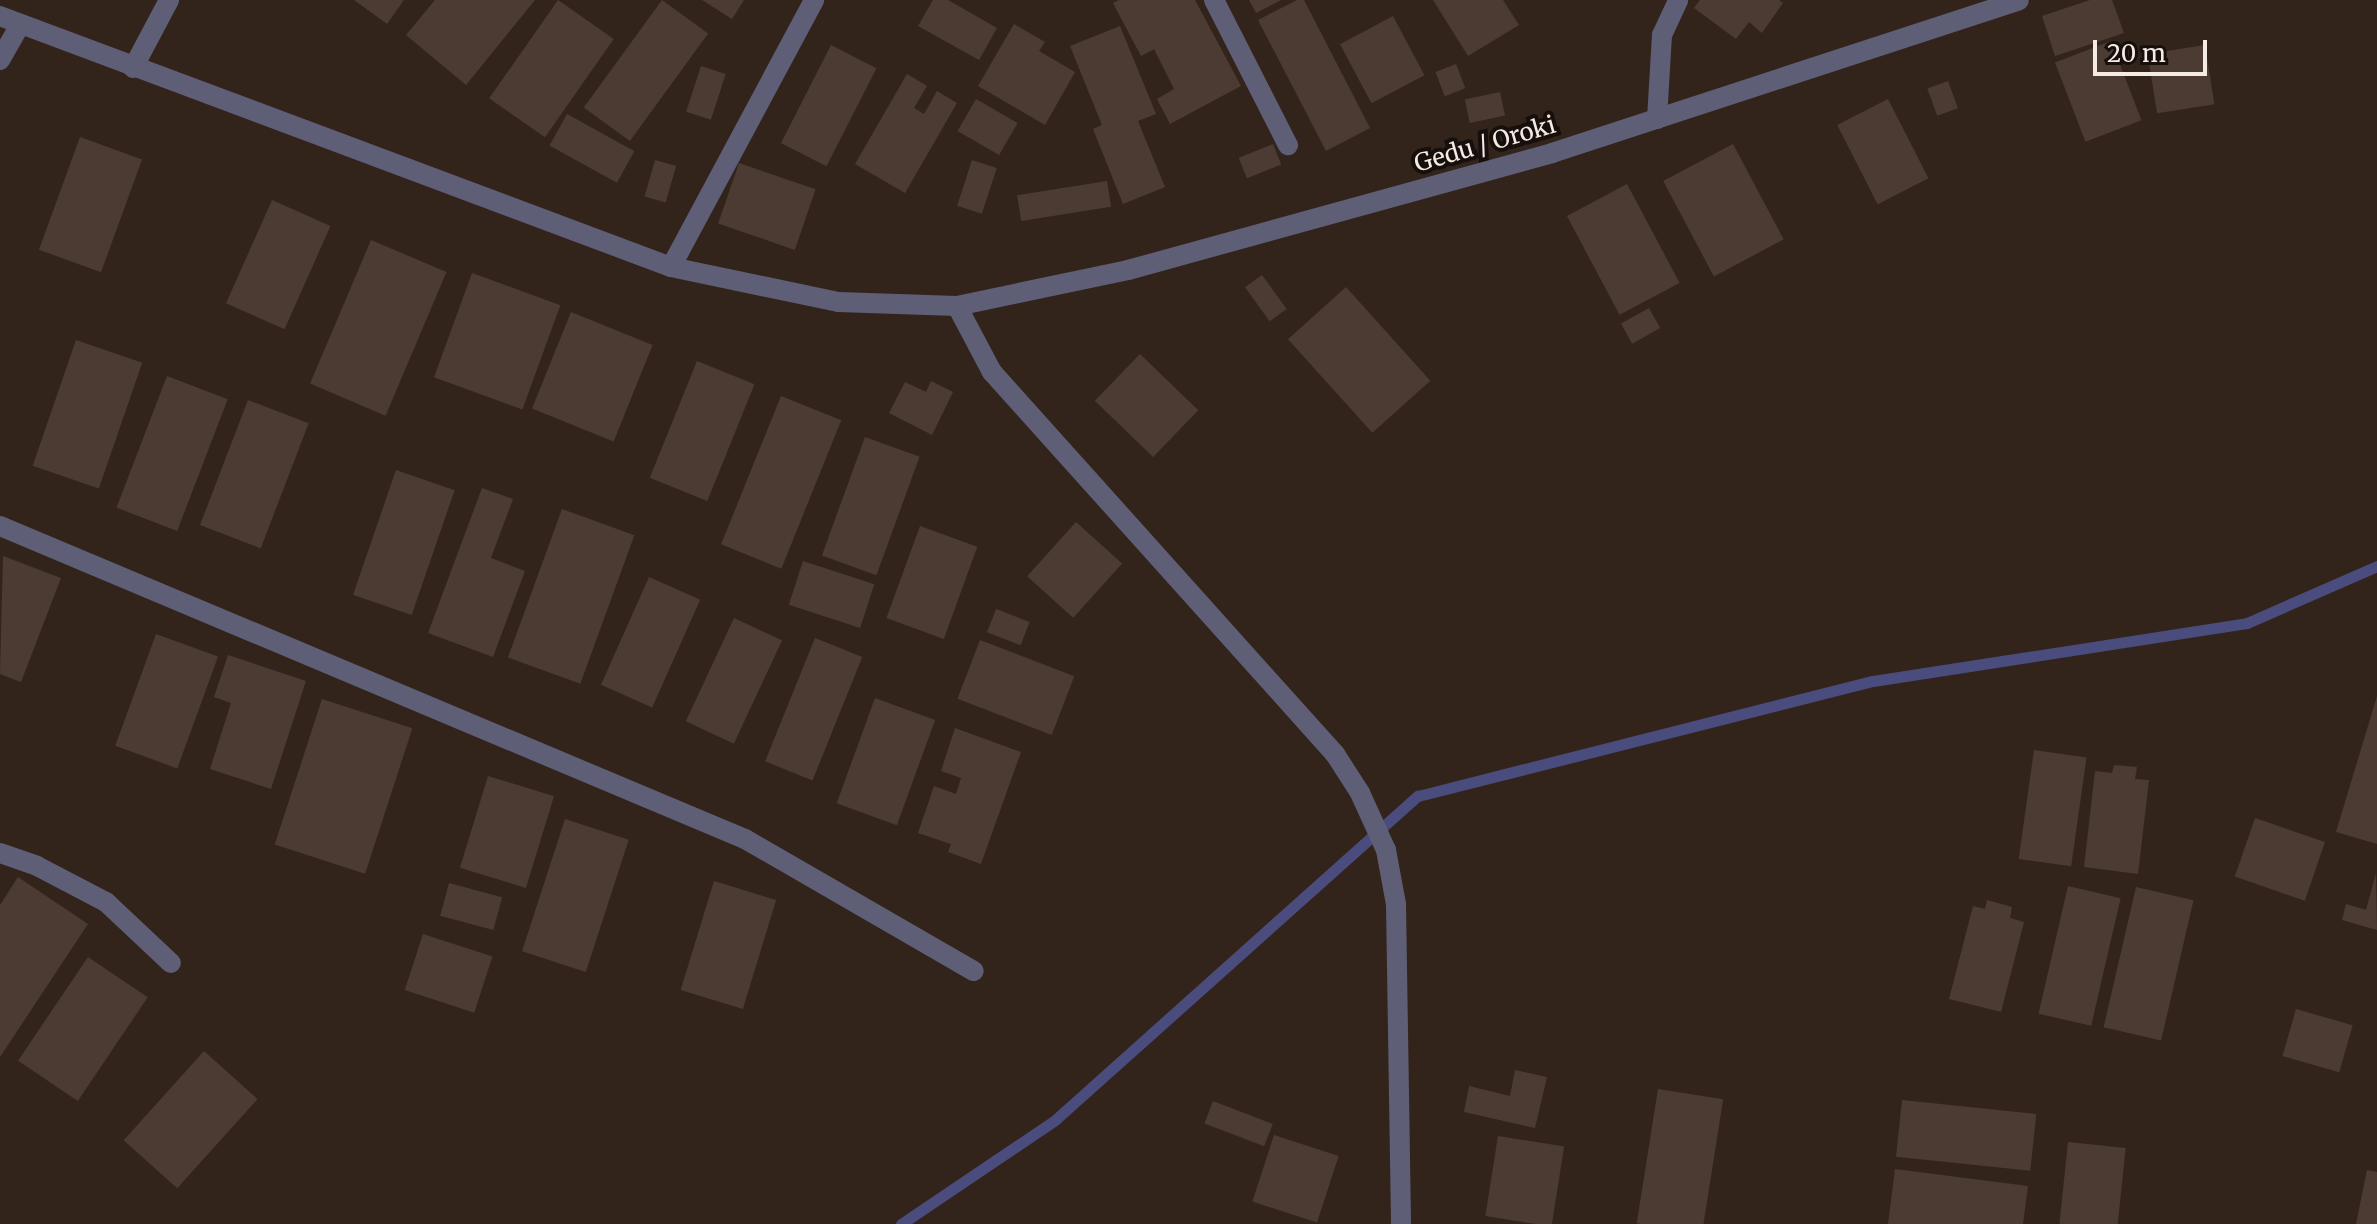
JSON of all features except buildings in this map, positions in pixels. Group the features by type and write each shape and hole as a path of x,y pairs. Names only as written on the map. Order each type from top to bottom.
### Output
{"street":[{"path":"133,68 169,0"},
{"path":"671,267 814,0"},
{"path":"1214,0 1288,145"},
{"path":"1657,119 1662,35 1678,0"},
{"name":"Gedu / Oroki","path":"0,16 671,267 838,302 957,306 1128,270 1657,119 2019,0"},
{"path":"0,60 20,25"},
{"path":"957,306 992,372 1335,754 1386,850 1399,957 1401,1224"},
{"path":"0,526 745,839 974,971"},
{"path":"0,853 37,866 106,902 171,963"}],"waterway":[{"path":"901,1224 1055,1120 1418,796 1873,681 2247,623 2377,566"}]}
